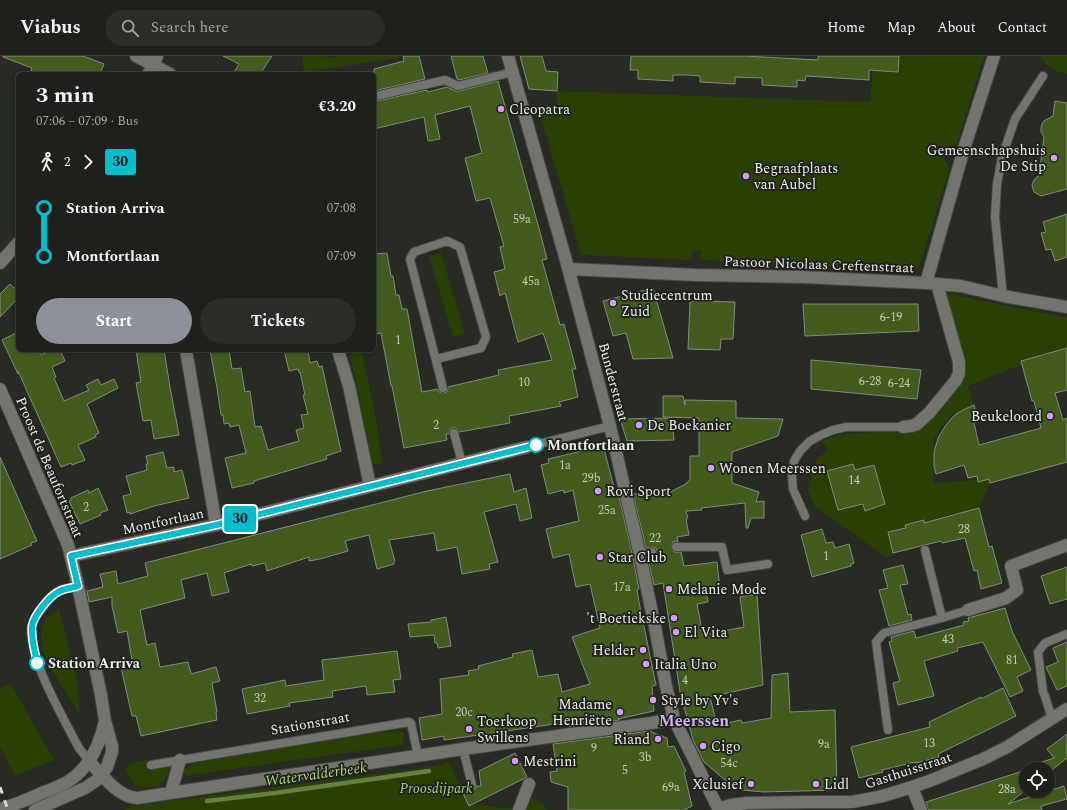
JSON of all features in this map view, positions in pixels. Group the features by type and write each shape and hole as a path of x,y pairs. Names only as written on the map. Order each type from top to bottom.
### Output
{"street":[{"path":"136,56 166,72"},
{"name":"Bunderstraat","path":"508,56 569,269 610,426 646,554 655,627 674,719 719,809"},
{"path":"903,426 917,424 930,412 956,380 959,373 959,362 932,283 963,152 994,56"},
{"path":"0,263 16,245"},
{"name":"Pastoor Nicolaas Creftenstraat","path":"569,269 811,277 932,283 961,286 1003,296 1067,307"},
{"path":"186,352 216,525"},
{"path":"339,352 349,386 370,486"},
{"name":"Proost de Beaufortstraat","path":"0,389 62,531 71,556 101,695 105,721 111,742 112,752 107,767 101,775"},
{"name":"Montfortlaan","path":"71,556 216,525 527,447"},
{"path":"968,610 1006,598 1017,590 1011,566 1067,545"},
{"name":"Gasthuisstraat","path":"719,809 728,806 747,804 852,802 883,796 949,774 982,759 1007,747 1067,709"},
{"path":"89,761 114,787 129,797 137,798 463,749 636,726 674,719"},
{"path":"0,809 66,782 80,772 89,761 99,744 105,721"},
{"path":"171,792 180,760"},
{"path":"35,810 85,788 101,775"},
{"path":"519,810 529,784"},
{"path":"912,787 921,810"}],"lane":[{"path":"376,96 445,80 458,86 512,72"},
{"path":"1003,296 995,217 997,184 1002,157 1015,119 1043,76"},
{"path":"436,359 480,348 486,337 460,248 446,242 414,252 410,259 443,388"},
{"name":"Montfortlaan","path":"527,447 610,426"},
{"path":"805,516 793,489 792,476 794,461 800,451 810,441 833,430 846,427 903,426"},
{"path":"454,433 462,464"},
{"path":"676,547 722,547 727,570 768,564"},
{"path":"925,550 942,618"},
{"path":"78,586 61,590 45,603 32,625 32,634 37,663 79,748 89,761"},
{"path":"888,730 876,642 884,633 968,610"},
{"path":"1052,719 1043,692 1038,652 1044,643 1067,634"},
{"name":"Stationstraat","path":"151,765 409,722 411,723 418,756"},
{"path":"463,749 472,785"}],"green space":[{"path":"302,56 334,58 340,56 398,56 398,58 304,72"},
{"path":"874,56 984,56 957,144 940,152 950,168 919,267 914,270 700,260 701,251 693,250 692,260 581,255 537,104 557,106 557,91 870,102"},
{"path":"1040,56 1067,56 1067,74 1051,68"},
{"path":"441,253 465,334 453,337 429,256"},
{"path":"945,293 1067,318 1067,351 1010,369 968,386 974,406 951,416 934,438 934,483 989,479 990,483 979,508 924,523 923,520 905,525 906,528 888,532 894,555 886,557 813,505 808,490 813,468 818,458 828,450 822,441 834,436 845,434 923,429 938,414 960,386 963,355"},
{"path":"349,352 362,352 368,378 382,463 372,465"},
{"path":"59,608 77,681 80,715 49,665 43,651 41,628 48,617"},
{"path":"11,684 54,760 15,776 0,746 0,688"},
{"path":"398,731 403,732 404,740 402,745 190,775 186,775 183,771 192,764 301,743 342,736"},
{"path":"146,760 148,770 172,766 168,775 160,786 138,788 126,773 126,768 129,764"},
{"name":"Proosdijpark","path":"449,762 469,804 514,809 528,798 541,802 547,810 125,810 130,806 395,772"}],"building":[{"path":"83,56 104,64 101,72 31,72 32,68 3,57"},
{"path":"223,56 272,56 261,72 234,72 239,64"},
{"path":"403,56 419,56 425,79 376,91 376,72 374,72 374,69 404,61"},
{"path":"451,56 483,56 488,73 459,80 457,79"},
{"path":"520,56 542,56 546,71 558,72 557,91 529,89"},
{"path":"631,56 744,56 818,60 818,56 899,56 898,72 869,70 869,80 806,76 805,81 797,80 797,87 762,85 762,78 735,77 735,84 700,82 700,76 688,75 673,75 673,81 638,79 638,70 630,70"},
{"path":"498,81 547,259 542,260 560,325 564,324 576,369 572,369 578,397 559,402 561,406 509,416 510,423 459,432 456,428 452,428 450,429 449,434 446,434 447,440 404,448 381,333 376,334 376,254 387,253 396,295 399,295 402,309 407,309 422,392 438,389 439,392 444,393 447,392 448,387 499,375 498,370 552,360 543,333 518,342 505,293 500,296 494,272 505,269 500,247 504,246 490,198 476,201 465,158 482,153 470,106 435,115 440,139 428,141 424,117 376,129 376,101 427,90 428,92 447,87 459,91"},
{"name":"Gemeenschapshuis De Stip","path":"1055,101 1067,103 1067,189 1041,196 1034,192 1032,185 1034,180 1041,173 1040,168 1044,137 1041,132 1042,124 1044,121 1053,116"},
{"path":"1067,214 1067,257 1055,261 1051,249 1046,250 1041,233 1046,232 1043,222"},
{"path":"10,284 16,289 16,300 0,317 0,294"},
{"path":"653,288 673,358 633,359 626,333 613,336 603,301"},
{"path":"690,301 735,302 733,339 721,339 720,350 688,349"},
{"path":"803,304 918,304 919,331 805,336"},
{"path":"16,333 16,352 39,352 41,355 48,352 61,352 65,361 52,367 56,377 54,378 64,401 89,390 86,385 98,379 101,385 114,379 118,388 87,404 99,433 95,435 96,437 78,445 85,460 61,467 18,371 18,374 2,340"},
{"name":"Beukeloord","path":"1067,348 1067,390 1055,393 1063,420 1067,418 1067,462 990,483 989,479 978,482 977,476 968,478 964,465 936,474 934,466 934,453 939,436 956,414 974,405 978,421 974,423 979,445 1041,428 1021,361"},
{"path":"136,352 164,352 179,435 154,439 151,420 143,421 136,383 141,382"},
{"path":"210,352 229,352 232,369 241,368 245,392 250,391 255,427 261,426 268,450 299,441 296,430 304,428 301,415 308,414 303,395 305,395 300,372 298,369 289,371 284,352 308,352 310,363 317,361 319,367 322,366 341,451 326,456 327,459 254,481 254,483 232,488 225,458 246,453 239,425 230,427 229,423 224,424 223,415 221,415"},
{"path":"811,360 921,370 917,399 811,389"},
{"path":"663,396 683,396 685,405 685,400 736,401 736,418 783,419 778,436 732,452 732,483 759,492 756,502 764,501 764,518 751,518 748,528 746,528 745,503 686,511 689,535 677,537 678,542 673,542 671,547 674,552 681,552 684,566 717,562 720,589 706,592 708,602 697,604 703,635 744,627 740,597 757,594 763,685 710,697 717,725 741,720 742,723 771,718 772,675 788,673 790,712 835,710 837,790 764,792 742,790 725,780 704,762 693,740 680,692 663,583 654,585 648,559 656,556 657,551 656,548 653,547 646,548 633,494 672,491 684,485 690,480 690,456 699,456 699,418 663,417"},
{"name":"De Boekanier","path":"672,418 674,440 631,441 627,441 620,419"},
{"path":"595,448 595,451 604,449 615,491 618,492 633,557 639,589 637,590 639,602 656,685 652,686 654,711 618,719 620,720 569,727 582,720 444,740 444,736 422,740 419,718 442,714 440,679 469,675 468,671 479,669 478,666 513,657 512,654 532,650 538,677 558,674 562,692 590,684 572,637 600,628 590,584 576,587 569,554 553,558 546,529 579,521 573,490 564,493 564,490 548,494 541,465 549,463 548,459"},
{"path":"163,452 167,468 174,467 174,472 182,470 189,498 154,506 130,514 130,512 127,513 123,496 131,494 126,476 147,470 146,464 148,464 146,456"},
{"path":"0,457 37,541 31,543 32,545 0,559"},
{"path":"853,464 855,470 874,465 885,504 865,511 863,504 838,510 827,471"},
{"path":"510,474 514,492 526,488 532,518 520,521 516,504 484,512 498,562 489,564 490,569 462,574 457,547 437,551 434,533 389,540 395,561 394,564 377,569 369,535 345,541 348,551 320,559 309,561 309,557 267,571 265,563 252,566 251,564 224,573 229,592 212,596 207,573 181,580 185,598 140,610 147,645 155,643 160,667 188,662 191,674 216,667 220,681 212,683 217,720 141,736 136,716 132,716 120,663 132,660 127,631 118,633 112,606 112,597 89,602 87,591 103,587 100,574 116,571 118,584 148,576 145,563 427,491"},
{"path":"98,488 108,510 100,513 101,515 80,524 69,501 71,498 88,490 89,493"},
{"path":"979,508 989,547 992,546 1002,583 981,589 977,570 974,571 965,538 942,543 941,541 893,553 888,532 906,528 905,525 924,520 924,523"},
{"path":"822,529 826,543 833,542 835,548 849,544 854,563 851,564 851,566 812,577 801,535"},
{"path":"903,565 908,584 900,585 908,615 911,614 912,620 889,626 879,590 888,588 883,570"},
{"path":"1067,567 1067,599 1050,604 1041,576"},
{"path":"1005,608 1012,631 1031,670 1017,677 1023,691 1010,697 983,642 957,648 958,651 924,661 934,696 898,705 893,683 900,681 889,642 892,641 891,637 914,631 916,638 964,625 963,622 969,621 968,618"},
{"path":"446,617 451,646 438,648 437,643 435,643 434,635 410,637 408,624 431,622 431,620"},
{"path":"1067,642 1067,686 1057,690 1046,667 1058,662 1053,648"},
{"path":"397,651 401,679 393,680 395,692 367,695 366,686 332,691 333,697 289,703 290,706 247,714 242,689 285,680 286,686 324,680 322,660"},
{"path":"1003,688 1016,716 938,754 939,757 882,770 883,772 859,778 851,747 930,727 929,722"},
{"path":"649,731 667,738 668,747 674,746 686,771 684,772 692,806 684,810 568,810 568,787 551,782 550,772 557,771 553,744"},
{"path":"1067,734 1067,758 1055,767 1055,762 1042,762 1054,758 1047,749"},
{"path":"515,753 527,777 469,806 460,787 467,787 470,790 473,790 476,789 477,786 481,786 479,771"},
{"path":"1019,772 1019,795 1008,804 1027,798 1055,798 1055,789 1064,786 1067,799 1041,806 1042,810 928,810 926,802"}],"waterway":[{"name":"Watervalderbeek","path":"207,801 429,771"}],"railway":[{"path":"0,787 8,810"}],"bus line":[{"name":"30","path":"37,663 33,643 32,625 45,603 57,592 78,586 71,556 216,525 536,445"}],"place":[{"name":"Cleopatra","path":"501,109"},
{"name":"Gemeenschapshuis De Stip","path":"1054,158"},
{"name":"Begraafplaats van Aubel","path":"746,176"},
{"name":"Studiecentrum Zuid","path":"613,303"},
{"name":"Beukeloord","path":"1050,416"},
{"name":"De Boekanier","path":"639,425"},
{"name":"Montfortlaan","path":"536,445"},
{"name":"Wonen Meerssen","path":"711,468"},
{"name":"Rovi Sport","path":"598,491"},
{"name":"Star Club","path":"600,557"},
{"name":"Melanie Mode","path":"669,589"},
{"name":"'t Boetiekske","path":"674,618"},
{"name":"El Vita","path":"676,632"},
{"name":"Helder","path":"643,650"},
{"name":"Station Arriva","path":"37,663"},
{"name":"Italia Uno","path":"646,664"},
{"name":"Style by Yv's","path":"653,700"},
{"name":"Madame Henriëtte","path":"620,712"},
{"name":"Toerkoop Swillens","path":"469,729"},
{"name":"Riand","path":"658,739"},
{"name":"Cigo","path":"703,746"},
{"name":"Mestrini","path":"515,761"},
{"name":"Xclusief","path":"751,784"},
{"name":"Lidl","path":"816,784"}],"district":[{"name":"Meerssen","path":"694,720"}]}
